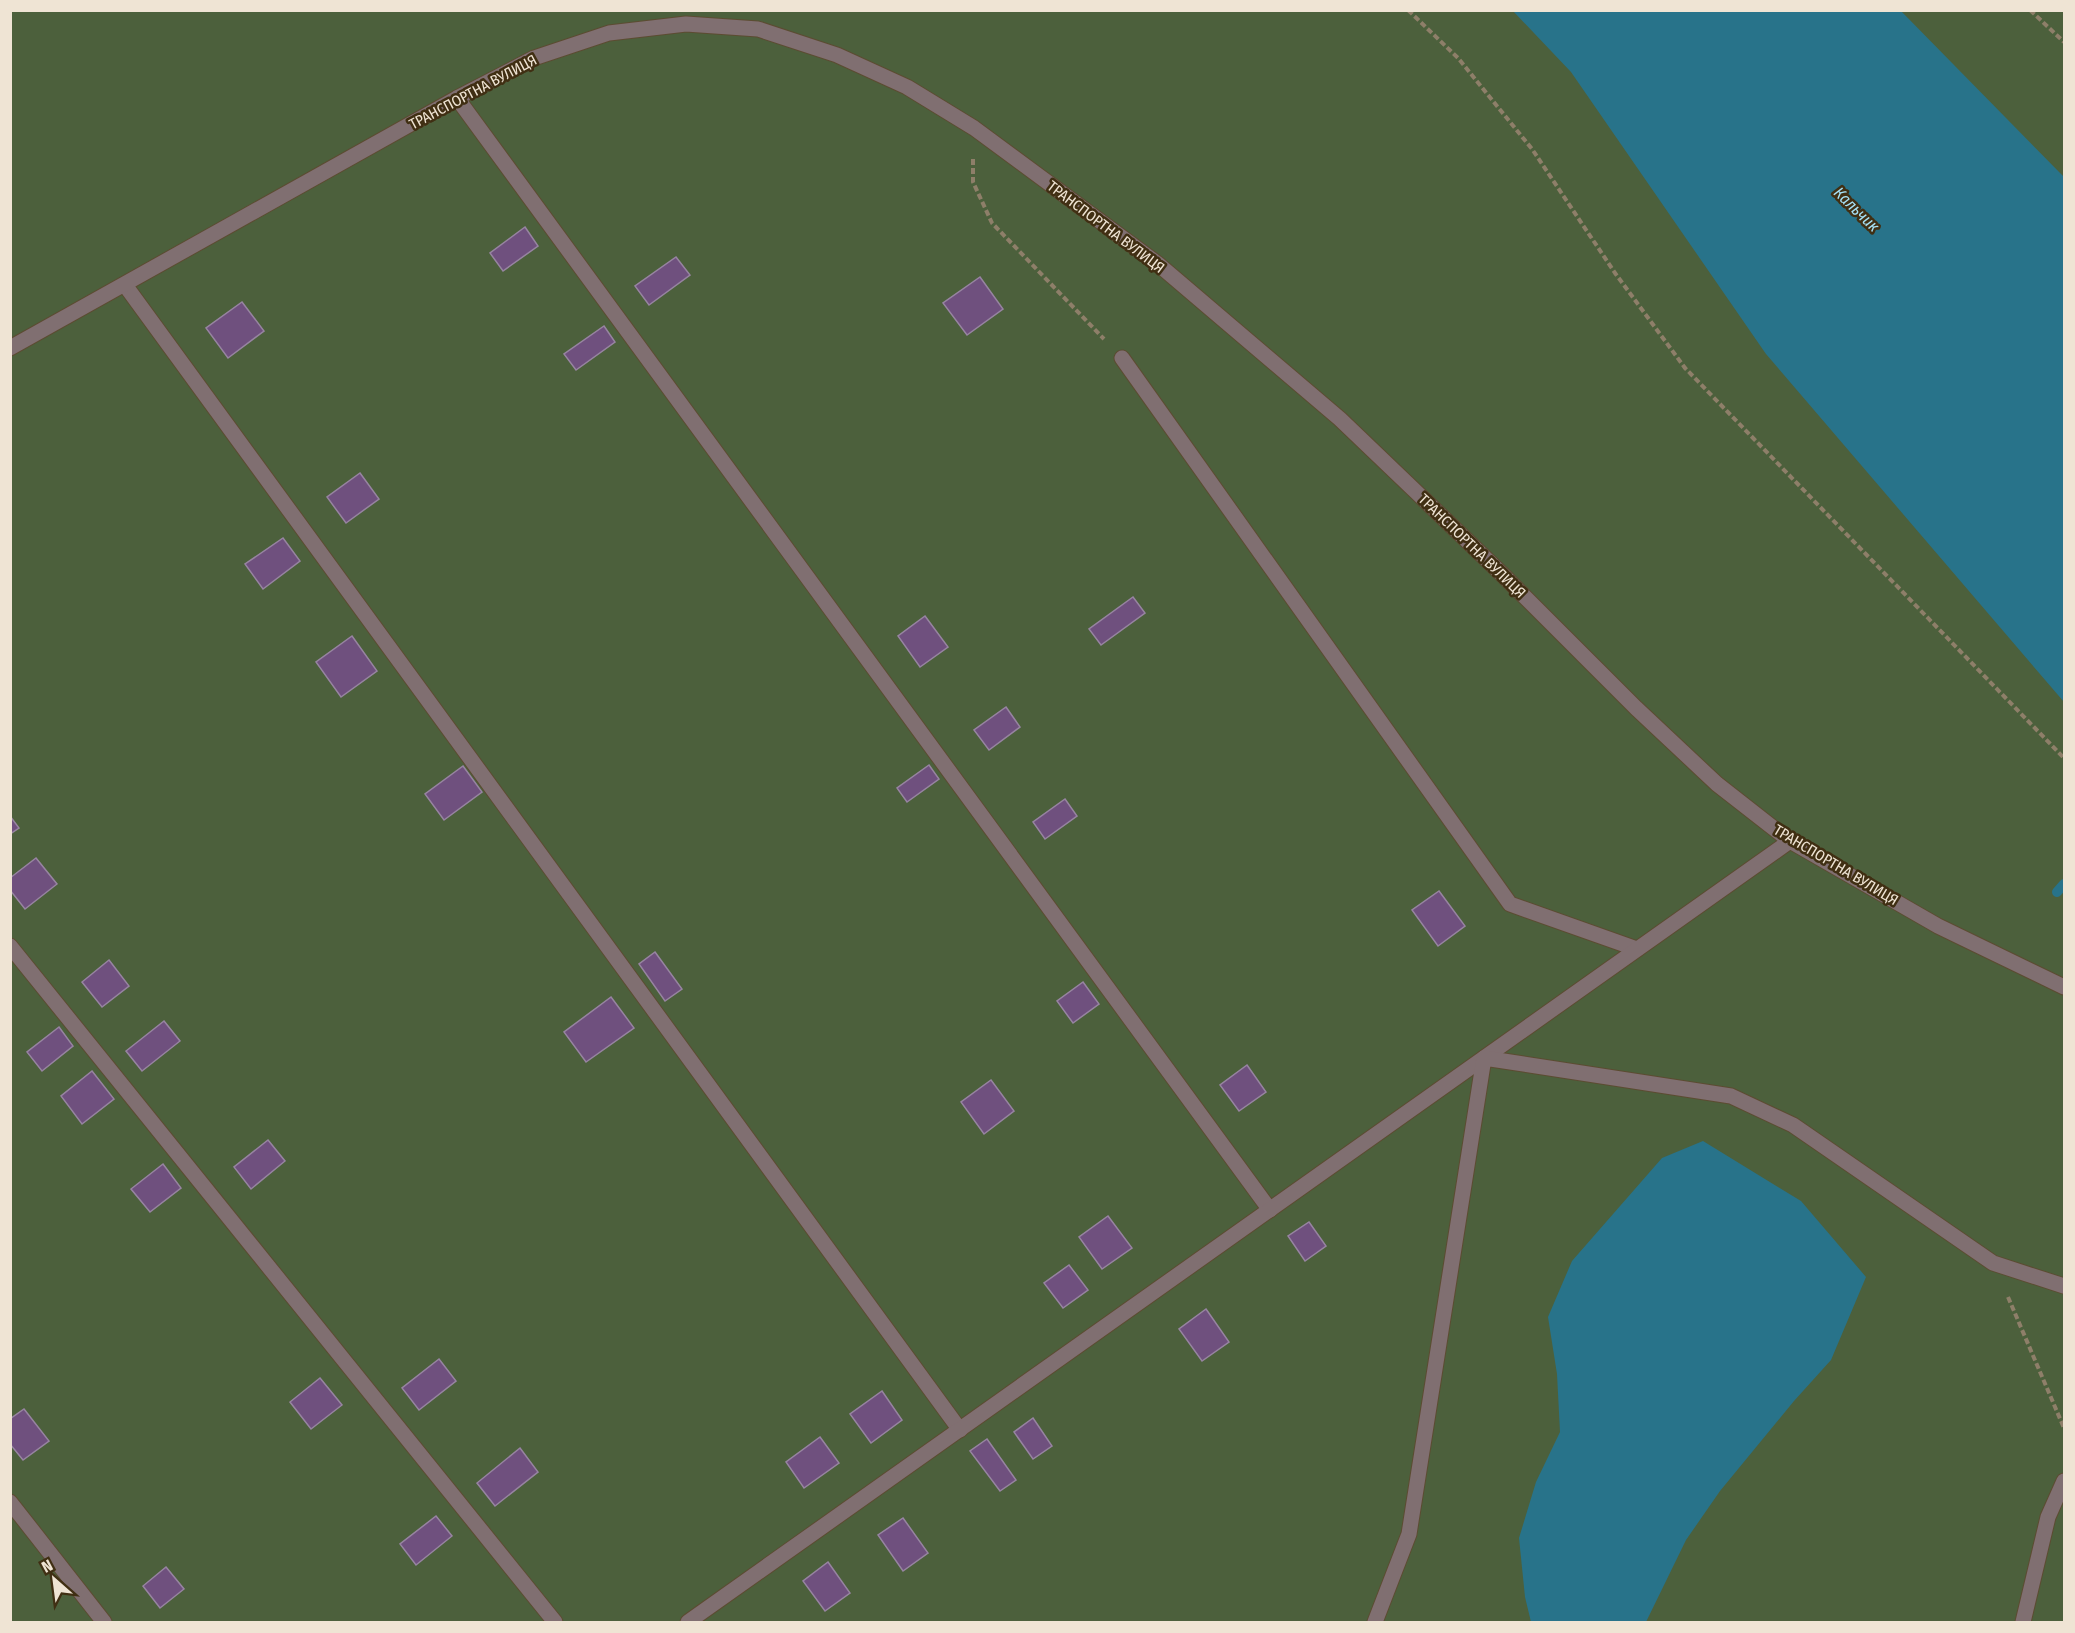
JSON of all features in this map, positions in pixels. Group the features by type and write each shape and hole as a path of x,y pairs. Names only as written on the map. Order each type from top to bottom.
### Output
{"street":[{"name":"ТРАНСПОРТНА ВУЛИЦЯ","path":"10,348 457,98 534,58 609,33 686,24 758,29 837,55 907,87 974,128 1158,264 1340,419 1504,576 1660,731 1718,784 1790,841 1938,926 2064,987"},
{"path":"457,98 1270,1210"},
{"path":"124,285 960,1430"},
{"path":"1122,358 1510,904 1637,949"},
{"path":"688,1623 1790,841"},
{"path":"10,946 555,1623"},
{"path":"1485,1058 1731,1095 1793,1125 1993,1263 2064,1286"},
{"path":"1375,1623 1409,1534 1485,1058"},
{"path":"2023,1623 2048,1517 2064,1481"},
{"path":"10,1502 104,1623"}],"path":[{"path":"1408,10 1458,58 1532,149 1615,273 1685,368 2064,758"},
{"path":"2030,10 2064,42"},
{"path":"974,128 973,182 992,223 1122,358"},
{"path":"1993,1263 2064,1428"}],"green space":[{"path":"11,11 2064,11 2064,1622 11,1622"}],"water":[{"name":"Кальчик","path":"1513,11 1901,11 2064,177 2064,702 1766,354 1571,72"},
{"path":"1703,1141 1801,1201 1866,1277 1831,1360 1720,1491 1686,1540 1646,1622 1531,1622 1525,1597 1519,1538 1536,1482 1560,1432 1557,1374 1548,1317 1572,1261 1662,1158"}],"building":[{"path":"525,227 538,246 503,271 490,253"},
{"path":"676,257 690,275 649,305 635,286"},
{"path":"980,277 1003,309 967,335 943,303"},
{"path":"242,302 264,331 228,358 206,328"},
{"path":"604,326 615,342 576,370 564,354"},
{"path":"360,473 379,499 346,523 327,497"},
{"path":"283,538 300,561 263,589 245,564"},
{"path":"1133,597 1145,613 1101,645 1089,629"},
{"path":"925,616 948,647 920,667 898,636"},
{"path":"352,636 377,671 341,697 316,662"},
{"path":"1006,707 1020,727 989,750 974,730"},
{"path":"929,765 939,779 907,802 897,788"},
{"path":"463,766 482,792 444,820 425,794"},
{"path":"1065,799 1077,816 1045,839 1033,822"},
{"path":"10,816 19,828 10,834"},
{"path":"36,858 57,884 25,909 10,890 10,878"},
{"path":"1439,891 1465,926 1438,946 1412,910"},
{"path":"655,952 682,989 665,1001 639,964"},
{"path":"109,960 129,986 102,1007 82,982"},
{"path":"1083,982 1099,1004 1073,1023 1057,1001"},
{"path":"611,997 634,1028 586,1062 564,1032"},
{"path":"164,1021 180,1041 142,1071 126,1051"},
{"path":"59,1027 73,1046 42,1071 27,1052"},
{"path":"1247,1065 1266,1092 1239,1111 1220,1085"},
{"path":"92,1071 114,1099 82,1124 61,1096"},
{"path":"991,1080 1014,1111 984,1134 961,1102"},
{"path":"268,1140 285,1161 251,1189 234,1167"},
{"path":"163,1164 181,1188 150,1212 131,1189"},
{"path":"1108,1216 1132,1248 1102,1269 1079,1237"},
{"path":"1309,1222 1326,1246 1305,1261 1288,1236"},
{"path":"1069,1265 1088,1290 1063,1308 1044,1283"},
{"path":"1206,1309 1229,1342 1202,1361 1179,1329"},
{"path":"439,1359 456,1381 419,1410 402,1388"},
{"path":"320,1378 342,1405 311,1429 290,1402"},
{"path":"882,1391 902,1420 871,1443 850,1414"},
{"path":"24,1409 49,1441 23,1460 10,1444 10,1419"},
{"path":"1033,1418 1052,1446 1033,1459 1014,1432"},
{"path":"820,1437 839,1463 804,1488 786,1462"},
{"path":"987,1439 1016,1480 1000,1491 970,1451"},
{"path":"520,1448 538,1472 495,1506 477,1483"},
{"path":"436,1516 452,1536 416,1565 400,1544"},
{"path":"903,1518 928,1553 903,1571 878,1535"},
{"path":"828,1562 850,1593 825,1611 803,1581"},
{"path":"166,1567 184,1589 160,1608 143,1586"}],"waterway":[{"path":"2057,892 2064,884"}]}
